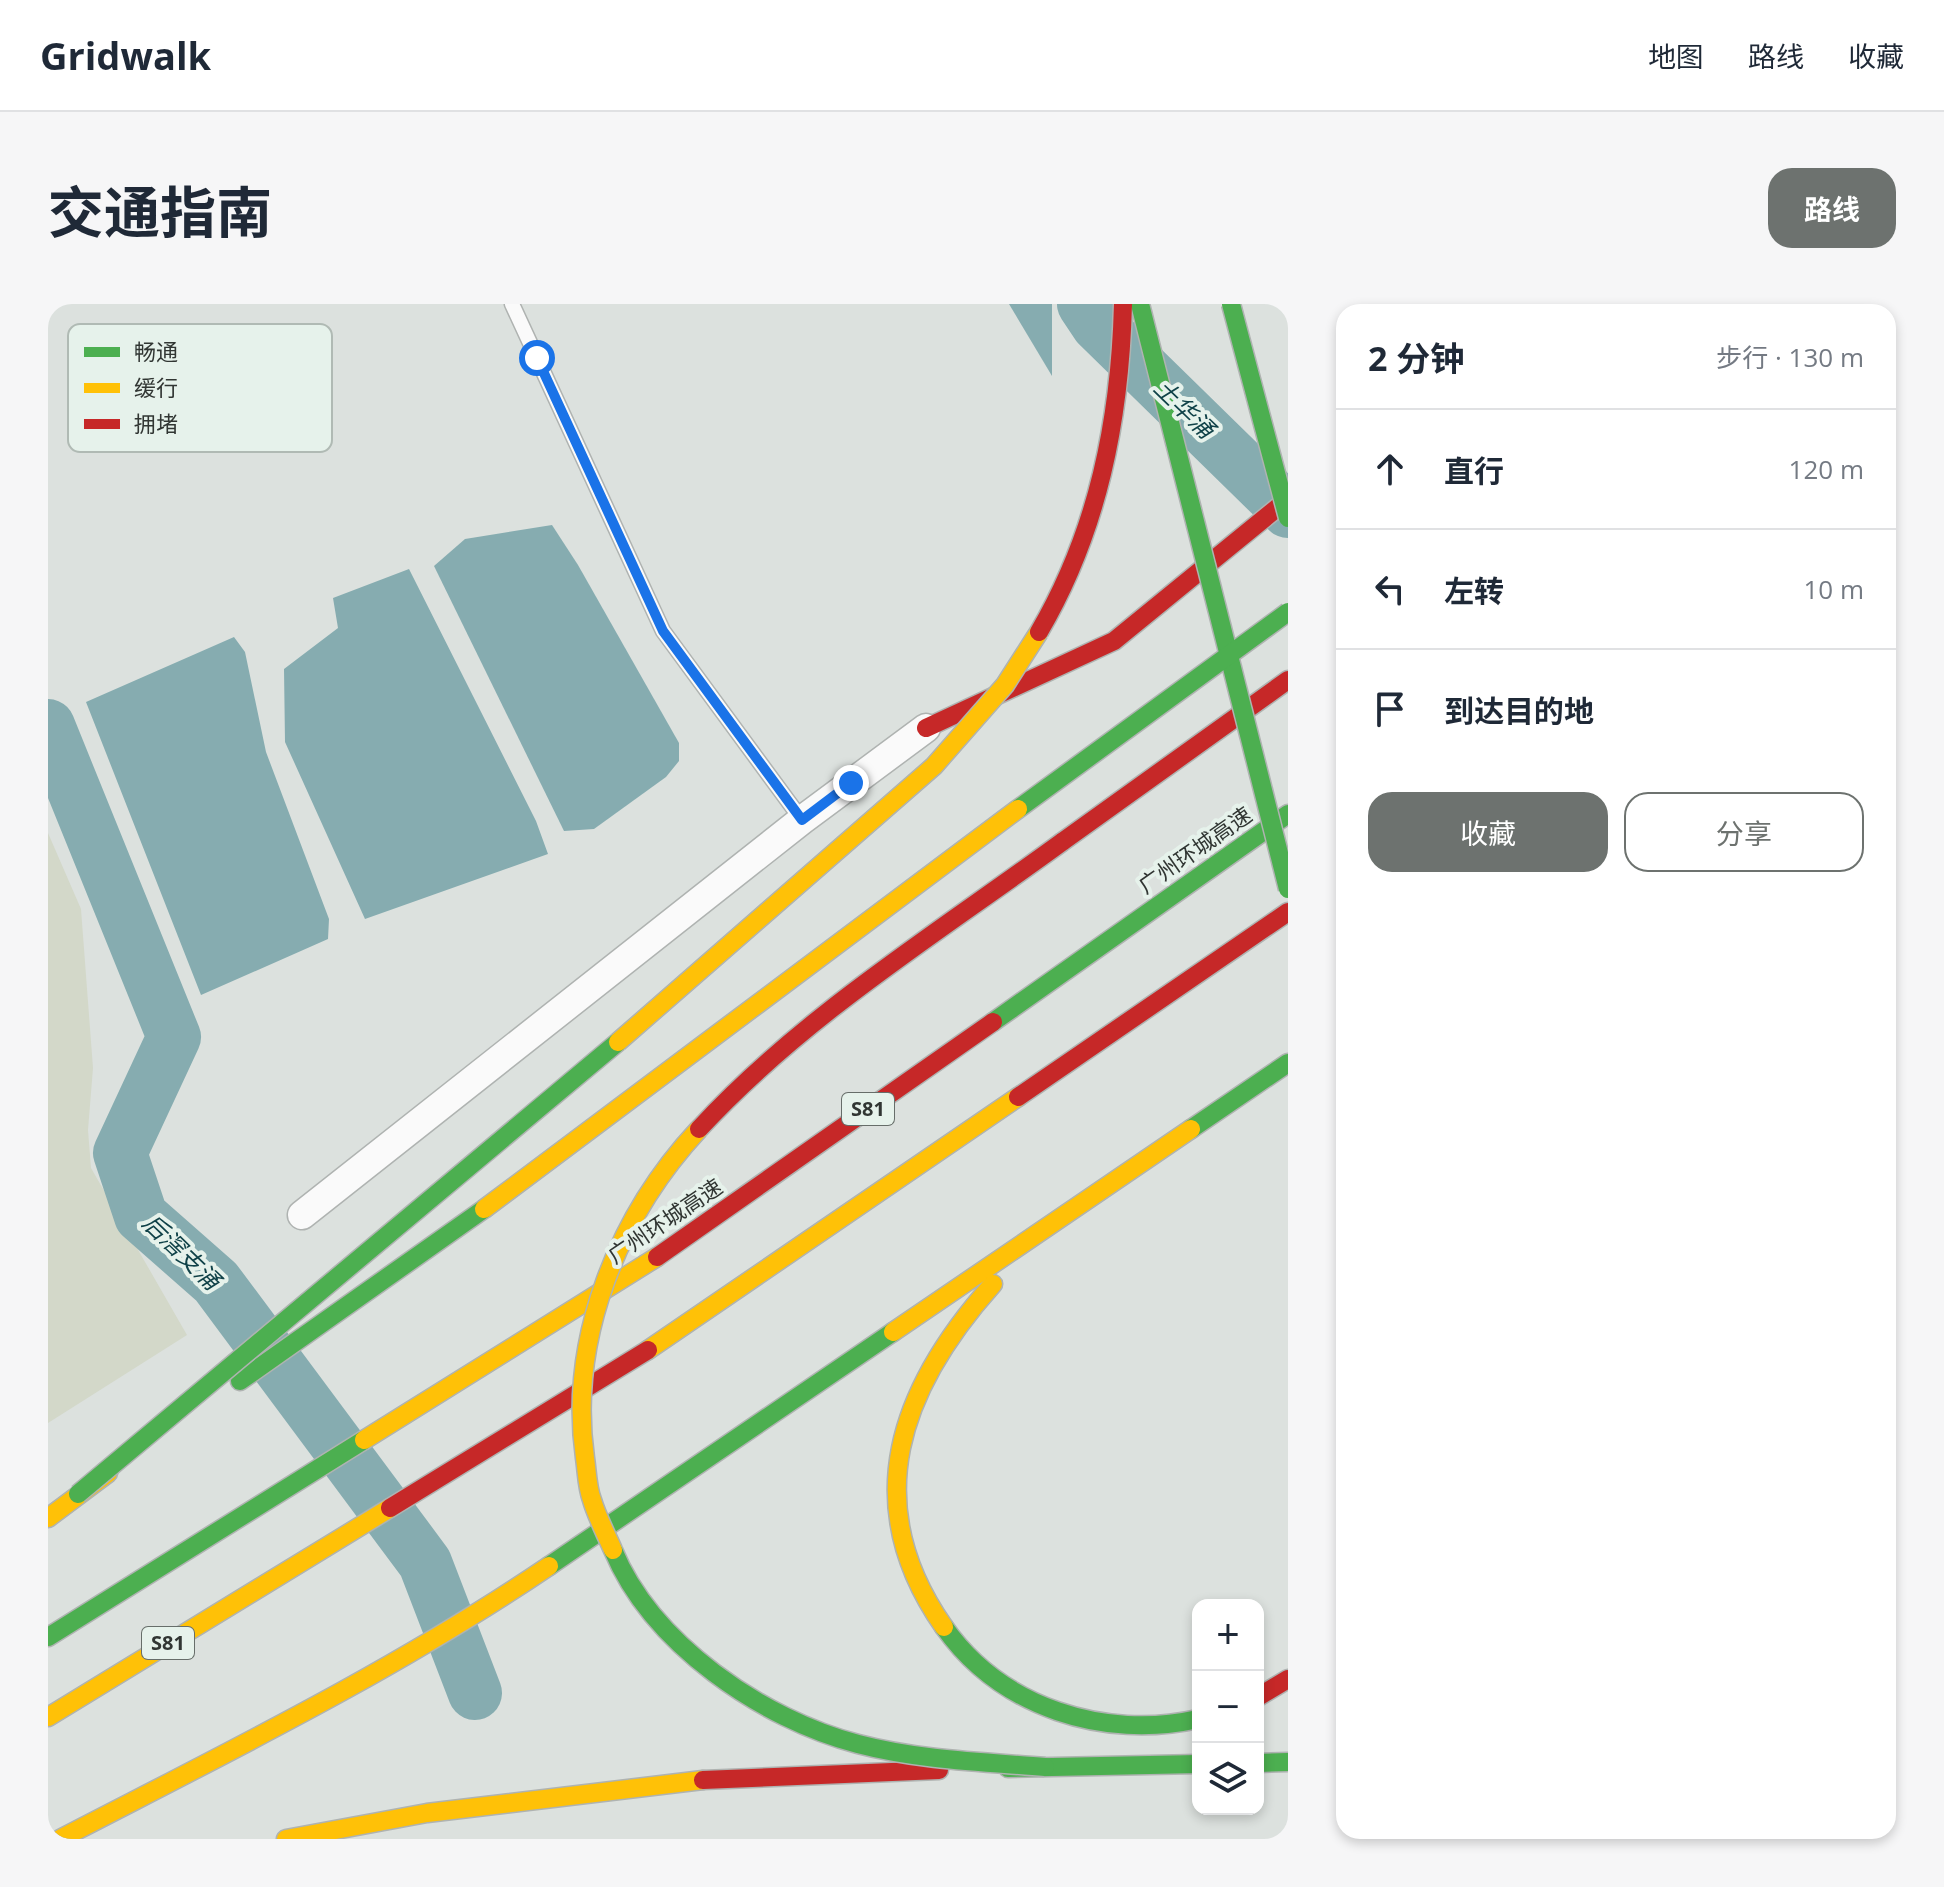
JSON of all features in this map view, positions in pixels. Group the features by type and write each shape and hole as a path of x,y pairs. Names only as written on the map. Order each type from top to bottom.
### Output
{"main road":[{"path":"48,1518 712,962 911,790 971,729 998,694 1046,620 1085,535 1115,426 1123,304"},
{"path":"1140,304 1288,889"},
{"path":"1231,304 1288,518"},
{"path":"926,728 1114,641 1288,499"},
{"path":"78,1494 484,1209 892,901 1288,612"},
{"path":"1045,1767 905,1753 832,1737 764,1707 703,1667 652,1616 609,1550 586,1484 578,1409 583,1357 606,1276 641,1204 694,1134 799,1035 1288,680"},
{"name":"广州环城高速","path":"48,1637 674,1246 1288,814"},
{"name":"S81","path":"48,1717 634,1359 1288,912"},
{"path":"60,1839 410,1654 478,1614 1288,1063"},
{"path":"1192,1720 1126,1729 1094,1724 1033,1701 980,1669 939,1625 923,1596 907,1557 897,1506 897,1474 908,1413 931,1365 955,1329 994,1283 1029,1251 1194,1128 1288,1072"},
{"path":"1264,1693 1288,1679"},
{"path":"1264,1763 1288,1762"},
{"path":"286,1839 427,1813 710,1779 1192,1764"}],"street":[{"path":"302,1215 802,820 926,728"}],"lane":[{"path":"512,304 663,631 802,820"}],"green space":[{"path":"48,833 81,909 93,1068 88,1130 91,1168 187,1335 48,1423"}],"water":[{"path":"1009,304 1052,304 1052,376"},
{"path":"552,525 679,743 679,761 666,777 594,829 564,831 434,566 465,539"},
{"path":"409,569 536,821 548,854 365,919 285,742 284,669 338,628 333,598"},
{"path":"234,637 245,652 266,752 329,919 328,939 201,995 86,702"}],"waterway":[{"name":"土华涌","path":"1084,304 1098,325 1288,511"},
{"name":"后滘支涌","path":"48,726 174,1037 120,1153 141,1216 216,1282 425,1563 475,1693"}],"traffic: fast":[{"path":"1140,304 1288,889"},
{"path":"1231,304 1288,518"},
{"path":"1018,809 1288,612"},
{"path":"993,1022 1288,814"},
{"path":"78,1494 618,1042"},
{"path":"1191,1129 1288,1063"},
{"path":"240,1381 484,1209"},
{"path":"549,1566 893,1332"},
{"path":"48,1637 364,1440"},
{"path":"613,1550 631,1584 654,1616 682,1646 714,1673 785,1716 858,1744 904,1754 1045,1767"},
{"path":"944,1627 967,1655 995,1678 1025,1697 1058,1711 1127,1725 1192,1720"},
{"path":"1264,1763 1288,1762"},
{"path":"1008,1768 1192,1764"}],"traffic: slow":[{"path":"618,1042 934,766 1005,685 1039,632"},
{"path":"484,1209 1018,809"},
{"path":"648,1350 1018,1097"},
{"path":"613,1550 590,1495 585,1458 582,1413 584,1369 592,1325 605,1282 623,1240 670,1163 699,1129"},
{"path":"893,1332 1191,1129"},
{"path":"364,1440 657,1257"},
{"path":"944,1627 917,1581 902,1536 897,1491 901,1448 914,1406 934,1364 993,1284"},
{"path":"48,1518 108,1473"},
{"path":"48,1717 390,1508"},
{"path":"60,1839 370,1676 549,1566"},
{"path":"286,1839 427,1813 703,1780"}],"traffic: jam":[{"path":"1039,632 1077,554 1102,474 1117,390 1123,304"},
{"path":"926,728 1114,641 1288,499"},
{"path":"1062,842 1288,680"},
{"path":"699,1129 739,1088 827,1012 1062,842"},
{"path":"1018,1097 1288,912"},
{"path":"657,1257 993,1022"},
{"path":"390,1508 648,1350"},
{"path":"1264,1693 1288,1679"},
{"path":"703,1780 939,1770"}],"route":[{"path":"537,358 663,631 802,820 851,783"}]}
